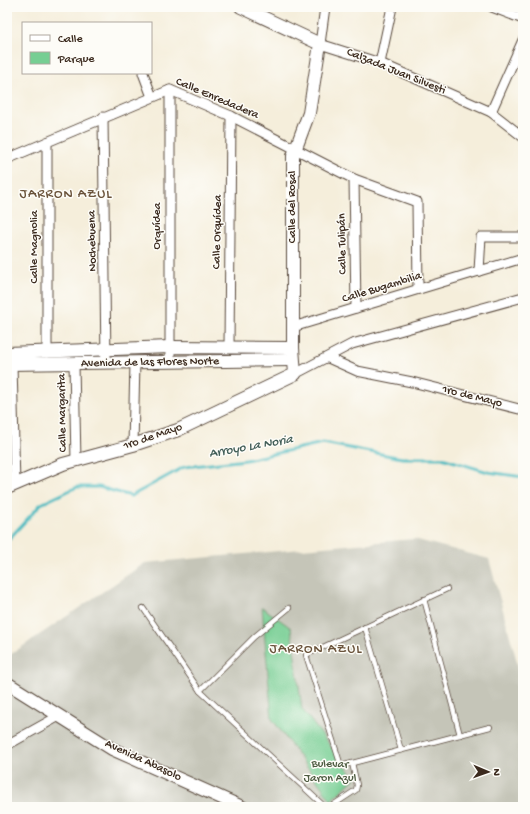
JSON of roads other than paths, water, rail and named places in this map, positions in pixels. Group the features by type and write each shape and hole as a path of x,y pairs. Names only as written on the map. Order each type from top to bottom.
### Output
{"street":[{"name":"Calzada Juan Silvesti","path":"241,7 254,10 320,44 380,64 491,112 523,137"},
{"path":"320,44 325,7"},
{"path":"380,64 392,7"},
{"path":"492,7 523,19"},
{"path":"491,112 523,40"},
{"name":"Calle del Rosal","path":"295,374 293,354 293,156 309,113 320,44"},
{"path":"143,74 152,97"},
{"name":"Calle Enredadera","path":"7,159 103,117 170,90 231,116 354,179 417,202 418,289"},
{"name":"Orquídea","path":"170,90 170,362"},
{"name":"Calle Orquídea","path":"229,347 231,116"},
{"name":"Nochebuena","path":"103,117 106,363"},
{"name":"Calle Magnolia","path":"47,142 47,353"},
{"name":"Calle Tulipán","path":"354,179 356,308"},
{"path":"479,271 481,237 523,237"},
{"name":"Calle Bugambilia","path":"293,327 523,258"},
{"path":"295,374 328,358 352,344 523,297"},
{"name":"Avenida de las Flores Norte","path":"9,361 47,353 170,347 229,347 293,354"},
{"name":"Avenida de las Flores Norte","path":"9,361 74,364 135,363 293,354"},
{"name":"1ro de Mayo","path":"328,358 357,371 412,382 523,410"},
{"path":"9,361 11,486"},
{"path":"134,445 135,363"},
{"name":"Calle Margarita","path":"74,364 76,461"},
{"name":"1ro de Mayo","path":"11,486 63,464 134,445 178,430 295,374"},
{"name":"Avenida Abasolo","path":"7,683 112,749 242,807"},
{"path":"7,745 59,716"}],"lane":[{"path":"447,589 306,655 341,766 490,727"},
{"path":"424,600 460,735"},
{"path":"143,608 200,691 325,807"},
{"path":"200,691 254,636 289,608"},
{"path":"365,627 401,750"},
{"path":"330,807 356,790 357,785 352,763"}],"waterway":[{"name":"Arroyo La Noria","path":"7,541 41,504 77,487 99,487 131,496 184,467 246,460 323,443 402,458 442,458 488,472 523,477"}],"district":[{"name":"JARRON AZUL","path":"66,194"},
{"name":"JARRON AZUL","path":"316,649"}],"park label":[{"name":"Bulevar Jaron Azul","path":"330,772"}]}
